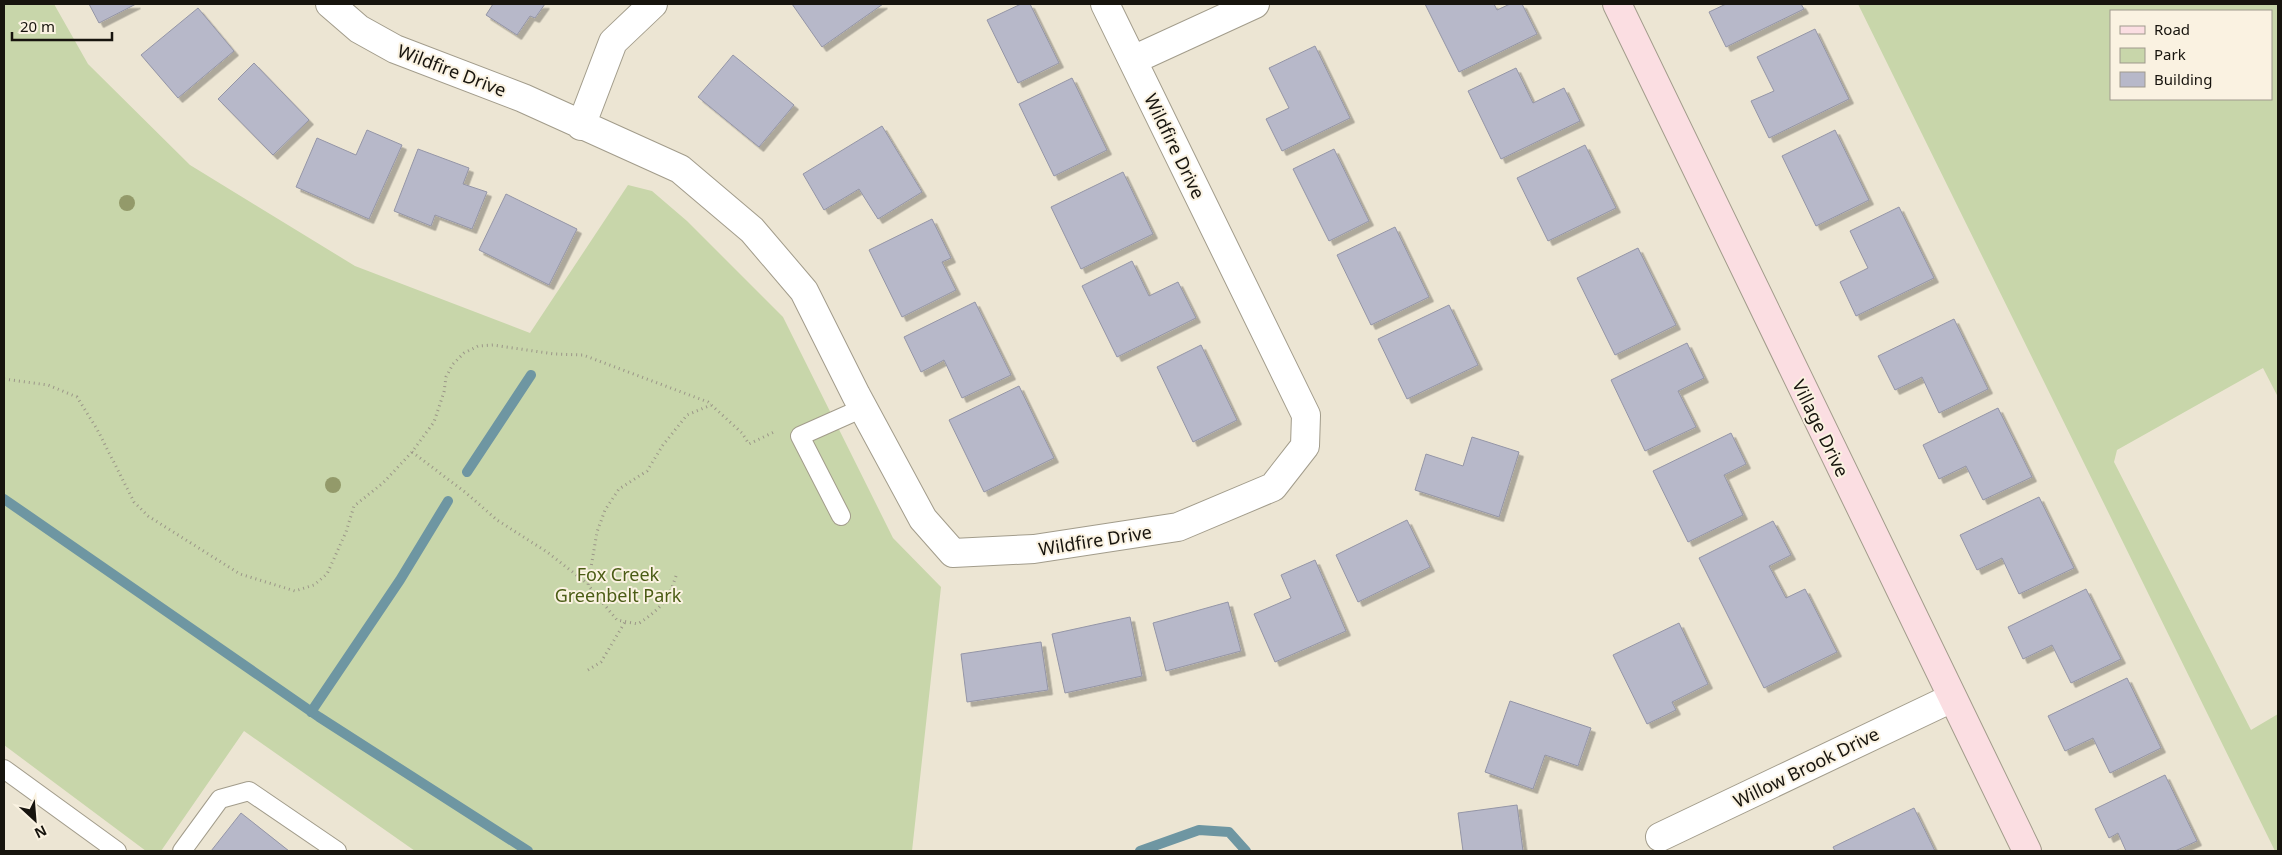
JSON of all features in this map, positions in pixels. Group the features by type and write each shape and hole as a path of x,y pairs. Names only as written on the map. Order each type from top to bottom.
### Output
{"street":[{"name":"Wildfire Drive","path":"330,4 359,29 395,49 523,98 581,126 680,169 752,230 804,291 863,408 923,519 954,553 1034,549 1178,527 1273,487 1306,446 1306,415 1106,4"},
{"path":"581,126 613,42 653,4"},
{"path":"1133,60 1255,4"},
{"name":"Village Drive","path":"1616,4 2027,851"},
{"name":"Willow Brook Drive","path":"1660,837 1952,698"}],"lane":[{"path":"841,516 800,436 863,408"},
{"path":"4,769 117,851"},
{"path":"182,851 220,799 250,791 337,851"}],"path":[{"path":"4,379 48,385 77,398 96,429 134,502 148,516 240,574 295,592 314,585 326,574 346,532 354,506 383,483 412,452 434,422 444,392 446,377 453,364 464,353 478,346 493,345 554,354 583,355 711,405 742,433 749,444 785,427"},
{"path":"588,585 597,532 605,510 619,489 647,471 687,415 711,405"},
{"path":"412,452 465,492 497,520 547,552 588,585 617,620 638,624 657,612 671,593 676,576"},
{"path":"588,670 601,662 625,622"}],"green space":[{"name":"Fox Creek Greenbelt Park","path":"4,4 54,4 88,64 190,165 355,266 530,333 628,185 652,191 687,221 783,317 893,538 941,587 912,851 415,851 244,731 161,851 146,851 4,745"},
{"path":"1858,4 2278,4 2278,397 2263,368 2117,450 2114,462 2251,730 2278,714 2278,851 2275,851"}],"building":[{"path":"89,4 136,4 99,23"},
{"path":"493,4 545,4 535,18 530,16 517,35 486,15"},
{"path":"792,4 883,4 822,47"},
{"path":"1021,4 1030,4 1059,63 1018,83 987,20"},
{"path":"1425,4 1494,4 1497,10 1510,4 1522,4 1537,34 1459,72"},
{"path":"1726,4 1801,4 1804,9 1726,47 1709,12"},
{"path":"198,8 234,51 178,98 141,55"},
{"path":"1815,29 1849,99 1769,138 1751,101 1774,91 1757,57"},
{"path":"1315,46 1350,118 1282,151 1266,119 1289,108 1269,68"},
{"path":"733,55 794,105 759,147 698,97"},
{"path":"254,63 309,120 273,155 218,99"},
{"path":"1516,68 1533,103 1564,88 1580,121 1501,159 1468,91"},
{"path":"1072,78 1107,150 1054,176 1019,104"},
{"path":"882,126 922,192 878,219 859,189 824,210 803,174"},
{"path":"367,130 402,145 369,219 296,187 317,138 356,155"},
{"path":"1835,130 1869,200 1816,226 1782,156"},
{"path":"1585,145 1616,208 1548,241 1517,178"},
{"path":"418,149 469,168 463,184 487,192 472,229 435,215 431,226 394,211"},
{"path":"1334,149 1369,221 1329,241 1293,169"},
{"path":"1123,172 1153,234 1081,269 1051,207"},
{"path":"506,194 577,229 549,285 479,250"},
{"path":"1899,207 1934,278 1856,316 1840,282 1868,268 1850,231"},
{"path":"932,219 951,258 942,262 956,290 902,317 869,250"},
{"path":"1395,227 1429,297 1371,325 1337,255"},
{"path":"1638,248 1676,325 1615,355 1577,278"},
{"path":"1132,261 1149,296 1178,282 1196,318 1117,357 1082,286"},
{"path":"975,302 1011,375 962,398 944,360 921,372 904,337"},
{"path":"1449,305 1478,365 1407,399 1378,339"},
{"path":"1954,319 1988,389 1939,413 1922,377 1895,390 1878,356"},
{"path":"1687,343 1704,378 1678,391 1696,427 1645,451 1611,380"},
{"path":"1201,345 1237,420 1193,442 1157,367"},
{"path":"1019,386 1054,458 984,492 949,420"},
{"path":"1998,408 2032,477 1983,500 1966,466 1939,479 1923,445"},
{"path":"1731,433 1746,464 1724,475 1743,515 1688,542 1653,471"},
{"path":"1472,437 1519,452 1499,517 1415,490 1426,454 1463,466"},
{"path":"2039,497 2074,568 2019,594 2002,558 1977,570 1960,535"},
{"path":"1407,520 1430,567 1358,602 1336,555"},
{"path":"1773,521 1791,555 1769,566 1786,598 1805,589 1837,652 1764,688 1699,558"},
{"path":"1315,560 1346,631 1275,662 1254,614 1291,598 1281,575"},
{"path":"2086,589 2121,659 2071,683 2052,645 2023,659 2008,627"},
{"path":"1228,602 1241,651 1166,671 1153,623"},
{"path":"1130,617 1142,676 1065,693 1052,634"},
{"path":"1679,623 1708,684 1672,702 1676,710 1647,724 1613,655"},
{"path":"1041,642 1048,690 967,702 961,654"},
{"path":"2127,678 2161,748 2110,773 2093,738 2065,751 2048,716"},
{"path":"1510,701 1591,728 1578,766 1545,755 1533,789 1485,772"},
{"path":"2165,775 2197,841 2175,851 2126,851 2118,833 2109,838 2095,809"},
{"path":"1517,805 1523,851 1463,851 1458,813"},
{"path":"1914,808 1935,851 1835,851 1833,847"},
{"path":"241,813 289,851 211,851"}],"waterway":[{"path":"467,472 531,375"},
{"path":"4,499 319,717 528,851"},
{"path":"311,712 400,580 448,501"},
{"path":"1140,851 1199,830 1229,832 1246,851"}]}
